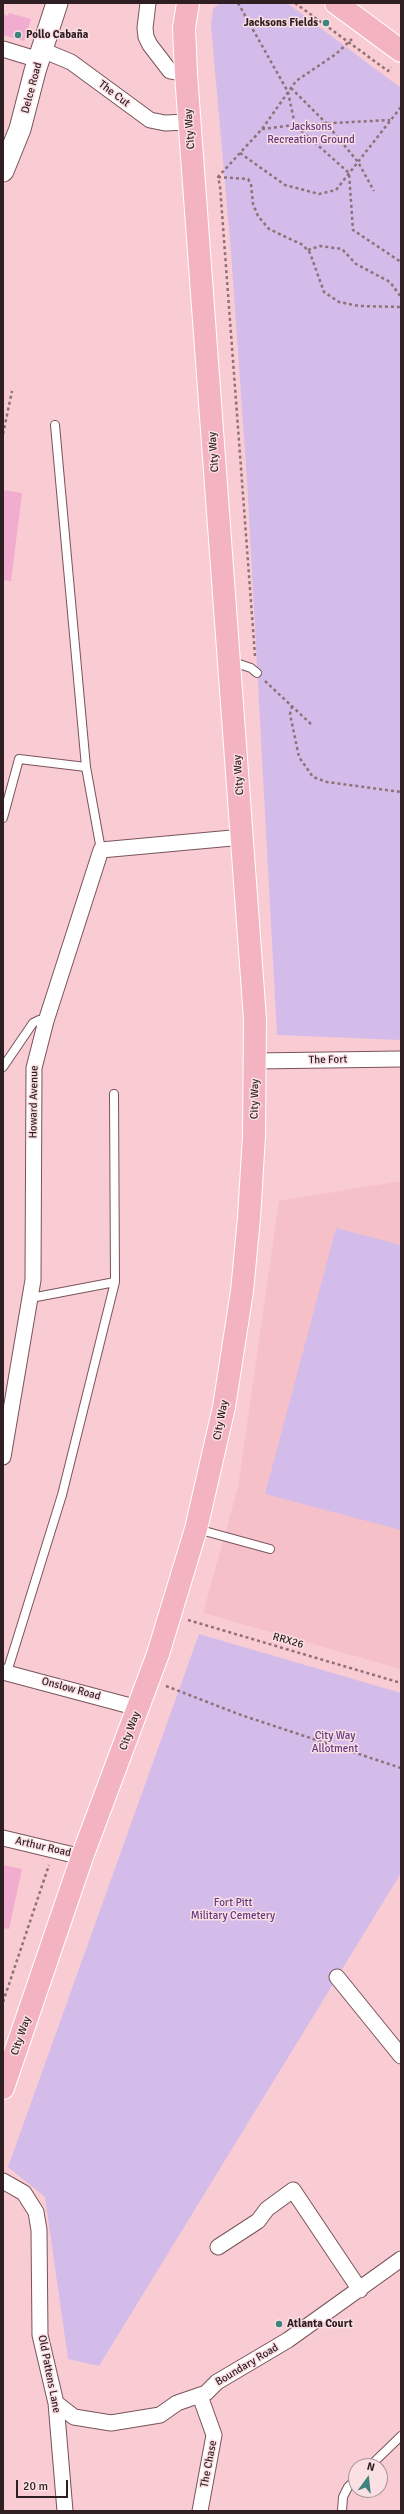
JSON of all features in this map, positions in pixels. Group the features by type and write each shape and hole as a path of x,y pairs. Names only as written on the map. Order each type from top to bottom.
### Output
{"main road":[{"name":"City Way","path":"3,2088 82,1857 149,1680 171,1615 196,1529 224,1406 242,1291 252,1178 255,1011 189,122 184,28 188,3"},
{"path":"336,3 401,51"}],"street":[{"name":"Delce Road","path":"3,171 22,124 57,3"},
{"path":"148,3 145,28 146,37 150,45 170,71 186,74"},
{"name":"The Cut","path":"3,49 41,55 71,62 150,120 165,123 189,122"},
{"path":"101,850 243,837"},
{"name":"Howard Avenue","path":"3,1457 31,1298 34,1237 33,1077 46,1021 101,850"},
{"name":"The Fort","path":"255,1061 401,1059"},
{"name":"Onslow Road","path":"5,1672 138,1708"},
{"name":"Arthur Road","path":"3,1838 82,1857"},
{"path":"337,1977 401,2056"},
{"name":"Old Pattens Lane","path":"3,2181 24,2193 36,2212 39,2230 40,2335 56,2404 65,2511"},
{"path":"218,2248 258,2221 267,2209 293,2190 360,2290"},
{"name":"Boundary Road","path":"56,2404 74,2417 111,2423 155,2417 177,2403 200,2396 217,2382 288,2340 360,2290 401,2259"},
{"name":"The Chase","path":"200,2396 214,2435 200,2511"}],"lane":[{"path":"55,425 86,767 101,850"},
{"path":"230,661 251,668 257,673"},
{"path":"3,818 18,758 86,767"},
{"path":"3,1068 33,1023 39,1020 46,1021"},
{"path":"5,1672 62,1495 115,1282 114,1094"},
{"path":"31,1298 115,1282"},
{"path":"196,1529 270,1549"},
{"path":"378,2458 401,2436"},
{"path":"342,2511 343,2497 348,2487"}],"path":[{"path":"238,3 288,92 295,125 349,173 354,230 401,262"},
{"path":"295,3 388,71"},
{"path":"218,177 262,129 291,88 306,72 336,54 345,46"},
{"path":"291,88 326,123 358,162 374,191"},
{"path":"240,153 284,185 319,194 336,190 401,108"},
{"path":"262,129 295,125 390,120"},
{"path":"218,177 220,186 257,673 312,725"},
{"path":"218,177 248,179 251,184 253,204 265,225 269,229 303,245 310,253 324,292 339,302 359,306 401,307"},
{"path":"213,187 220,186"},
{"path":"307,250 320,246 342,249 356,264 390,282 401,297"},
{"path":"3,434 12,390"},
{"path":"292,706 290,719 299,757 313,777 327,782 401,792"},
{"name":"RRX26","path":"171,1615 401,1683"},
{"path":"149,1680 241,1715 401,1768"},
{"path":"3,2002 54,1850"}],"shaded area":[{"path":"401,1181 401,1669 203,1613 238,1487 279,1201"}],"green space":[{"name":"Jacksons Recreation Ground","path":"220,3 287,3 401,88 401,1040 277,1035 247,480 231,252 211,25 213,9"},
{"path":"336,1228 401,1245 401,1530 265,1494"},
{"name":"Fort Pitt Military Cemetery","path":"199,1634 401,1693 401,1873 99,2366 68,2359 45,2197 8,2167"}],"building":[{"path":"9,13 31,19 24,41 3,35 3,14 8,16"},
{"path":"3,490 22,493 11,581 3,580"},
{"path":"3,1865 22,1869 9,1929 3,1928"}],"place":[{"name":"Jacksons Fields","path":"326,23"},
{"name":"Pollo Cabaña","path":"18,35"},
{"name":"Atlanta Court","path":"279,2324"}],"park label":[{"name":"City Way Allotment","path":"335,1742"}]}
